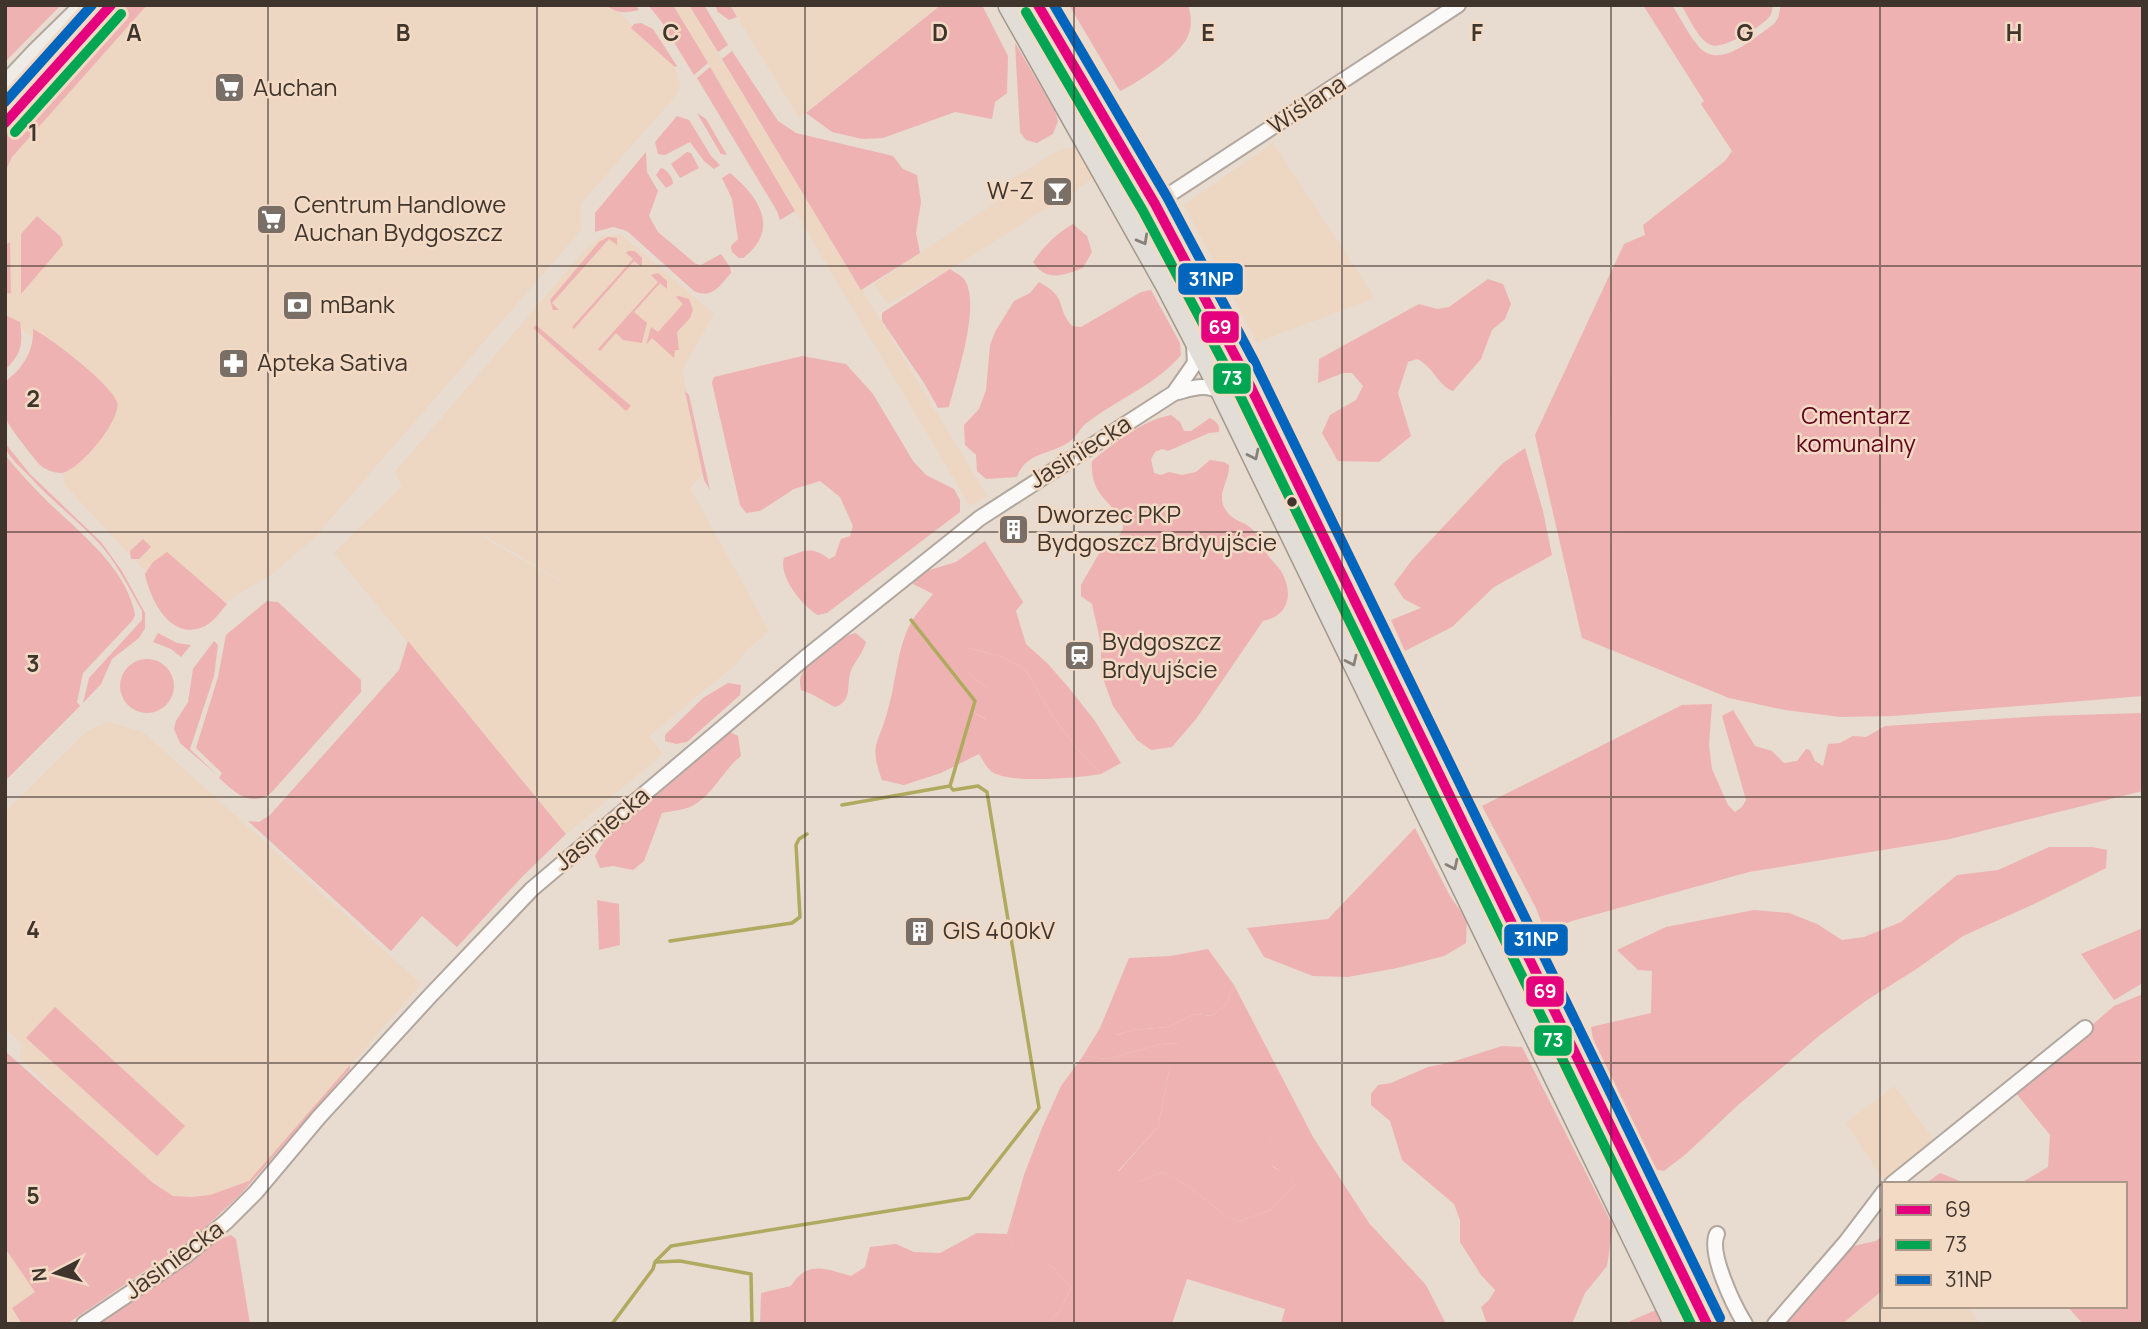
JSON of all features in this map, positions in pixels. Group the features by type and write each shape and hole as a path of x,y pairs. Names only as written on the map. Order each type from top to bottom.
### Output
{"main road":[{"path":"1010,5 1188,324 1224,394 1676,1324"},
{"path":"1038,5 1155,204 1258,401 1481,861 1525,945 1707,1324"}],"street":[{"path":"5,86 85,5"},
{"path":"5,123 111,5"},
{"name":"Wiślana","path":"1155,204 1458,5"},
{"name":"Jasiniecka","path":"1174,393 1195,363 1196,353 1188,324"},
{"name":"Jasiniecka","path":"84,1324 192,1251 227,1221 256,1192 319,1117 531,888 815,650 980,518 1174,393 1205,386 1213,387 1224,394"},
{"path":"1894,1182 2085,1028"},
{"path":"1774,1324 1846,1242 1882,1195"},
{"path":"1717,1234 1713,1243 1733,1305 1745,1324"}],"shaded area":[{"name":"Centrum Handlowe Auchan Bydgoszcz","path":"139,5 611,5 674,64 680,86 674,98 581,203 581,230 313,539 272,574 204,615 156,583 64,484 47,346 6,320 5,160"},
{"path":"673,5 689,5 987,496 970,506"},
{"path":"730,5 941,5 799,118"},
{"path":"1273,143 1375,298 1257,342 1184,205"},
{"path":"1061,149 1081,151 1097,176 957,265 888,304 874,284 1013,191 1008,181"},
{"path":"622,235 714,314 682,370 704,470 690,488 769,631 746,650 736,664 649,736 663,754 566,834 334,553 402,486 395,472 585,250 601,237","holes":["449,515 566,583 508,552"]},
{"path":"107,722 143,732 421,984 244,1187 35,1324 5,1324 5,1112 152,1190 20,1058 21,1043 5,1028 5,812 87,731"},
{"path":"1894,1086 1935,1141 1884,1181 1846,1123"},
{"path":"1882,1291 1882,1308 1969,1308 1980,1324 1842,1324"}],"green space":[{"path":"5,5 61,5 5,62"},
{"path":"95,5 101,5 5,113 5,105 40,59"},
{"path":"121,5 147,5 12,157 7,168 5,219 5,136"},
{"path":"606,5 635,5 639,10 621,12"},
{"path":"648,5 673,5 708,63 694,75 661,21"},
{"path":"689,5 704,5 728,45 718,52"},
{"path":"715,5 730,5 737,17 729,20 718,12"},
{"path":"941,5 982,5 1008,56 1007,93 995,102 992,119 955,112 883,138 862,139 832,132 806,113"},
{"path":"1019,5 1030,5 1133,181 1225,356 1223,363 1217,363"},
{"path":"1054,5 1060,5 1105,82 1108,92 1099,88 1067,35"},
{"path":"1069,5 1188,5 1190,30 1182,45 1166,61 1120,91"},
{"name":"Cmentarz komunalny","path":"1643,5 1672,5 1700,48 1708,54 1718,55 1738,49 1774,24 1781,5 2143,5 2143,696 1893,716 1841,717 1785,710 1729,698 1582,638 1535,435 1624,244 1645,235 1643,225 1725,161 1732,151 1701,104 1704,101"},
{"path":"1681,5 1773,5 1770,16 1760,25 1733,41 1717,46 1702,38"},
{"path":"641,23 653,29 677,66 631,28 634,24"},
{"path":"1015,43 1055,111 1058,121 1053,134 1037,143 1026,140 1020,132"},
{"path":"732,51 778,121 796,133 893,156 903,169 917,175 921,202 916,233 920,253 861,290 722,59"},
{"path":"710,67 795,211 780,220 697,78"},
{"path":"697,113 706,119 727,155 721,154"},
{"path":"677,116 689,120 711,156 720,165 714,169 704,161 690,142 665,155 658,154 655,142"},
{"path":"646,152 647,172 658,191 649,216 658,232 696,264 701,265 721,254 730,267 731,273 711,292 706,294 694,291 627,231 613,227 595,232 595,213"},
{"path":"687,152 691,153 699,168 680,178 671,164"},
{"path":"661,168 673,182 666,188 656,175"},
{"path":"730,173 750,192 762,214 761,236 755,247 743,258 732,252 731,246 738,239 732,199 722,178"},
{"path":"1793,204 1801,243 1834,297 1809,331 1800,337 1822,357 1788,388 1764,391 1691,390 1650,382 1619,382 1579,375 1623,284 1636,263 1665,236 1682,223"},
{"path":"37,216 61,237 63,245 21,294 21,234"},
{"path":"1073,224 1087,236 1092,252 1083,268 1056,276 1038,269 1033,262 1051,241"},
{"path":"608,237 617,238 617,245 609,239 552,303 559,310 553,310 550,300 599,242"},
{"path":"10,242 11,294 5,292 5,245"},
{"path":"635,251 642,258 642,267 634,261 574,329 572,327 633,259 626,253"},
{"path":"950,269 964,279 969,290 969,322 949,407 938,408 882,321 882,313"},
{"path":"658,273 667,281 667,289 660,283 634,312 647,323 642,343 623,340 616,333 600,351 598,349 658,282 651,275"},
{"path":"1488,279 1503,284 1511,304 1505,319 1492,330 1481,359 1453,391 1443,385 1423,362 1417,359 1408,362 1398,393 1411,436 1379,462 1338,461 1322,433 1330,415 1356,400 1363,386 1352,373 1343,373 1318,383 1319,359 1419,304 1437,309 1449,307"},
{"path":"1039,282 1058,298 1072,326 1081,327 1141,292 1151,290 1180,343 1181,355 1149,383 1085,424 1069,442 1032,458 1017,477 986,479 977,471 976,455 965,445 964,425 979,409 986,390 990,345 995,332 1014,301 1030,293"},
{"path":"676,297 689,299 693,310 690,318 677,332 679,350 675,350 674,358 652,338 646,345 651,327 658,332 683,304"},
{"path":"5,315 20,322 21,337 18,353 5,370"},
{"path":"536,325 631,406 626,411 533,328"},
{"path":"33,329 93,374 113,394 117,402 113,421 97,444 78,464 61,473 41,466 12,429 5,415 5,382 26,359 32,345"},
{"path":"1888,349 1914,354 1918,396 1859,396 1834,406 1818,401 1840,365 1863,351"},
{"path":"802,356 846,364 873,394 913,461 926,475 954,489 960,500 960,512 827,613 818,615 806,605 788,582 783,565 784,558 807,551 817,552 829,559 835,556 841,539 850,536 853,526 840,497 820,481 794,489 760,511 746,513 740,505 712,383 714,377"},
{"path":"1234,376 1528,968 1505,954 1229,379"},
{"path":"685,391 689,395 710,490 704,480"},
{"path":"1643,410 1694,418 1718,416 1736,419 1750,426 1741,442 1711,459 1696,481 1666,501 1651,516 1632,525 1592,563 1581,558 1566,525 1553,435 1560,416 1577,412 1588,417 1604,418 1615,411"},
{"path":"1171,415 1180,422 1184,431 1191,431 1210,418 1218,424 1219,432 1209,433 1168,451 1162,449 1155,452 1151,459 1154,473 1182,475 1196,472 1210,460 1229,465 1222,496 1224,507 1230,516 1250,527 1255,533 1281,571 1288,595 1284,609 1263,621 1196,719 1172,747 1151,750 1137,740 1113,706 1101,673 1101,644 1092,604 1081,596 1081,585 1106,541 1117,539 1123,529 1123,520 1096,487 1092,461 1140,427"},
{"path":"1812,426 1832,433 1854,426 1881,437 1900,453 1897,463 1881,467 1887,520 1879,560 1878,597 1854,603 1793,604 1783,607 1761,626 1753,623 1744,614 1660,602 1623,584 1625,573 1684,537 1697,532 1704,537 1723,531 1732,522 1734,505 1776,461 1783,447 1795,434"},
{"path":"5,443 30,474 101,542 122,571 145,613 145,628 139,638 112,659 101,684 83,703 89,678 142,620 142,611 108,554 15,462"},
{"path":"1525,448 1552,555 1494,587 1452,627 1405,651 1391,620 1421,608 1404,599 1394,584 1412,560 1503,463"},
{"path":"5,455 112,566 130,598 135,615 83,673 77,702 80,706 5,781"},
{"path":"143,539 151,547 139,559 131,559 130,551"},
{"path":"985,541 1023,602 1016,611 1026,644 1069,688 1095,721 1121,763 1101,774 1082,755 1051,714 1026,670 1002,657 968,648 968,673 993,695 973,712 985,719 1004,712 1011,733 979,754 941,773 904,785 882,780 876,759 876,745 890,701 903,641 913,619 933,594 913,584 923,572 956,562"},
{"path":"167,552 227,604 207,625 191,630 181,628 171,623 157,605 145,574 153,562"},
{"path":"267,601 278,602 361,680 361,692 271,793 249,799 219,778 222,773 196,748 218,677 226,635"},
{"path":"158,633 177,643 191,645 181,657 171,649 153,642"},
{"path":"856,633 866,642 852,668 845,700 835,707 801,690 801,676 806,668 834,643"},
{"path":"214,641 218,645 214,676 190,749 216,774 180,743 174,729 188,702 193,669"},
{"path":"408,641 566,834 457,947 422,916 391,951 248,821 259,822 270,815 399,670"},
{"path":"968,648 1002,657 1026,670 1051,714 1082,755 1101,774 1029,779 1001,776 992,772 979,754 1010,732 973,712 987,688 968,673"},
{"path":"147,659 166,667 174,686 166,705 147,713 128,705 120,686 128,667"},
{"path":"728,683 741,685 740,695 687,742 676,744 665,741 665,735 703,698"},
{"path":"1712,704 1709,745 1712,769 1728,805 1735,812 1746,800 1722,716 1733,710 1755,746 1772,751 1784,763 1797,761 1806,749 1810,750 1815,761 1823,766 1828,744 1840,743 1853,736 1866,737 1885,726 2143,713 2143,791 1950,839 1749,872 1572,921 1545,932 1536,908 1482,806 1682,705"},
{"path":"730,732 738,736 741,756 698,803 662,813 644,861 633,870 613,866 600,868 595,856 610,831 643,807"},
{"path":"1415,828 1450,896 1467,920 1466,943 1444,956 1348,977 1313,976 1264,957 1247,928 1328,919"},
{"path":"2049,847 2092,847 2107,850 2106,868 1963,936 1820,1035 1664,1171 1648,1168 1627,1139 1598,1069 1591,1027 1651,1013 1652,971 1638,970 1617,950 1666,927 1754,910 1789,913 1817,924 1842,940 1864,937 1901,922 1957,875 1998,870"},
{"path":"597,900 619,904 620,945 599,950"},
{"path":"2143,928 2143,983 2114,1000 2081,954"},
{"path":"1208,949 1234,985 1227,1003 1213,1016 1194,1014 1168,1027 1133,1030 1116,1035 1100,1028 1129,958 1171,956"},
{"path":"1520,984 1542,998 1642,1207 1633,1216"},
{"path":"1234,985 1313,1137 1298,1130 1287,1129 1266,1146 1273,1167 1288,1175 1295,1185 1271,1210 1240,1221 1227,1217 1190,1187 1163,1172 1139,1182 1124,1182 1118,1172 1158,1127 1169,1071 1180,1043 1161,1044 1107,1059 1083,1056 1100,1028 1117,1035 1133,1030 1168,1027 1194,1014 1213,1016 1227,1003"},
{"path":"2143,994 2143,1324 2083,1324 2069,1308 2127,1308 2127,1182 2022,1182 2048,1167 2050,1135 2015,1092 2114,1006"},
{"path":"55,1007 185,1126 157,1156 26,1038"},
{"path":"1181,1043 1169,1071 1158,1127 1118,1171 1124,1182 1139,1182 1163,1172 1190,1187 1227,1217 1240,1221 1271,1210 1295,1185 1269,1161 1266,1146 1280,1130 1294,1128 1313,1137 1369,1223 1426,1285 1446,1324 1281,1324 1285,1309 1187,1279 1172,1324 1047,1324 1060,1310 1071,1288 1053,1267 1019,1258 1007,1234 1024,1175 1061,1086 1083,1056 1107,1059 1161,1044"},
{"path":"1502,1046 1522,1047 1613,1226 1607,1266 1585,1293 1572,1324 1487,1324 1481,1307 1495,1290 1481,1275 1460,1242 1460,1220 1454,1204 1402,1160 1390,1121 1371,1105 1371,1094 1378,1085 1391,1083 1428,1067"},
{"path":"5,1051 153,1183 173,1196 192,1197 210,1195 249,1181 350,1065 350,1069 240,1195 196,1236 67,1324 22,1324 12,1308 35,1292 5,1248"},
{"path":"1940,1173 1962,1182 1928,1182"},
{"path":"977,1233 1007,1234 1019,1257 1053,1267 1071,1288 1060,1310 1047,1324 760,1324 761,1293 791,1286 804,1272 825,1269 851,1276 865,1267 870,1247 896,1244 914,1252 940,1253"},
{"path":"231,1235 236,1239 250,1324 98,1324 214,1241"},
{"path":"1882,1236 1882,1291 1842,1324 1785,1324 1792,1305 1834,1259 1853,1246 1876,1241"},
{"path":"1675,1277 1698,1324 1684,1324 1665,1286"},
{"path":"1656,1310 1662,1324 1628,1324 1630,1321"}],"waterway":[{"path":"612,1324 653,1269 655,1262 671,1246 969,1198 1039,1108 987,792 978,786 953,790 950,786 975,701 911,620"},
{"path":"842,805 950,786"},
{"path":"670,941 792,923 800,917 796,845 799,839 807,834"},
{"path":"656,1262 680,1261 751,1274 752,1324"}],"transit line":[{"name":"31NP","path":"5,102 92,5"},
{"name":"69","path":"5,123 111,5"},
{"name":"69","path":"1038,5 1155,204 1240,365 1707,1324"},
{"name":"31NP","path":"1054,5 1167,197 1253,359 1720,1318"},
{"name":"73","path":"1026,12 1143,211 1228,371 1691,1324"},
{"name":"73","path":"15,132 121,14"}],"place":[{"name":"Auchan","path":"230,88"},
{"name":"W-Z","path":"1057,191"},
{"name":"Centrum Handlowe Auchan Bydgoszcz","path":"271,219"},
{"name":"mBank","path":"297,305"},
{"name":"Apteka Sativa","path":"234,363"},
{"name":"Dworzec PKP Bydgoszcz Brdyujście","path":"1014,529"},
{"name":"Bydgoszcz Brdyujście","path":"1079,656"},
{"name":"GIS 400kV","path":"920,931"}]}
